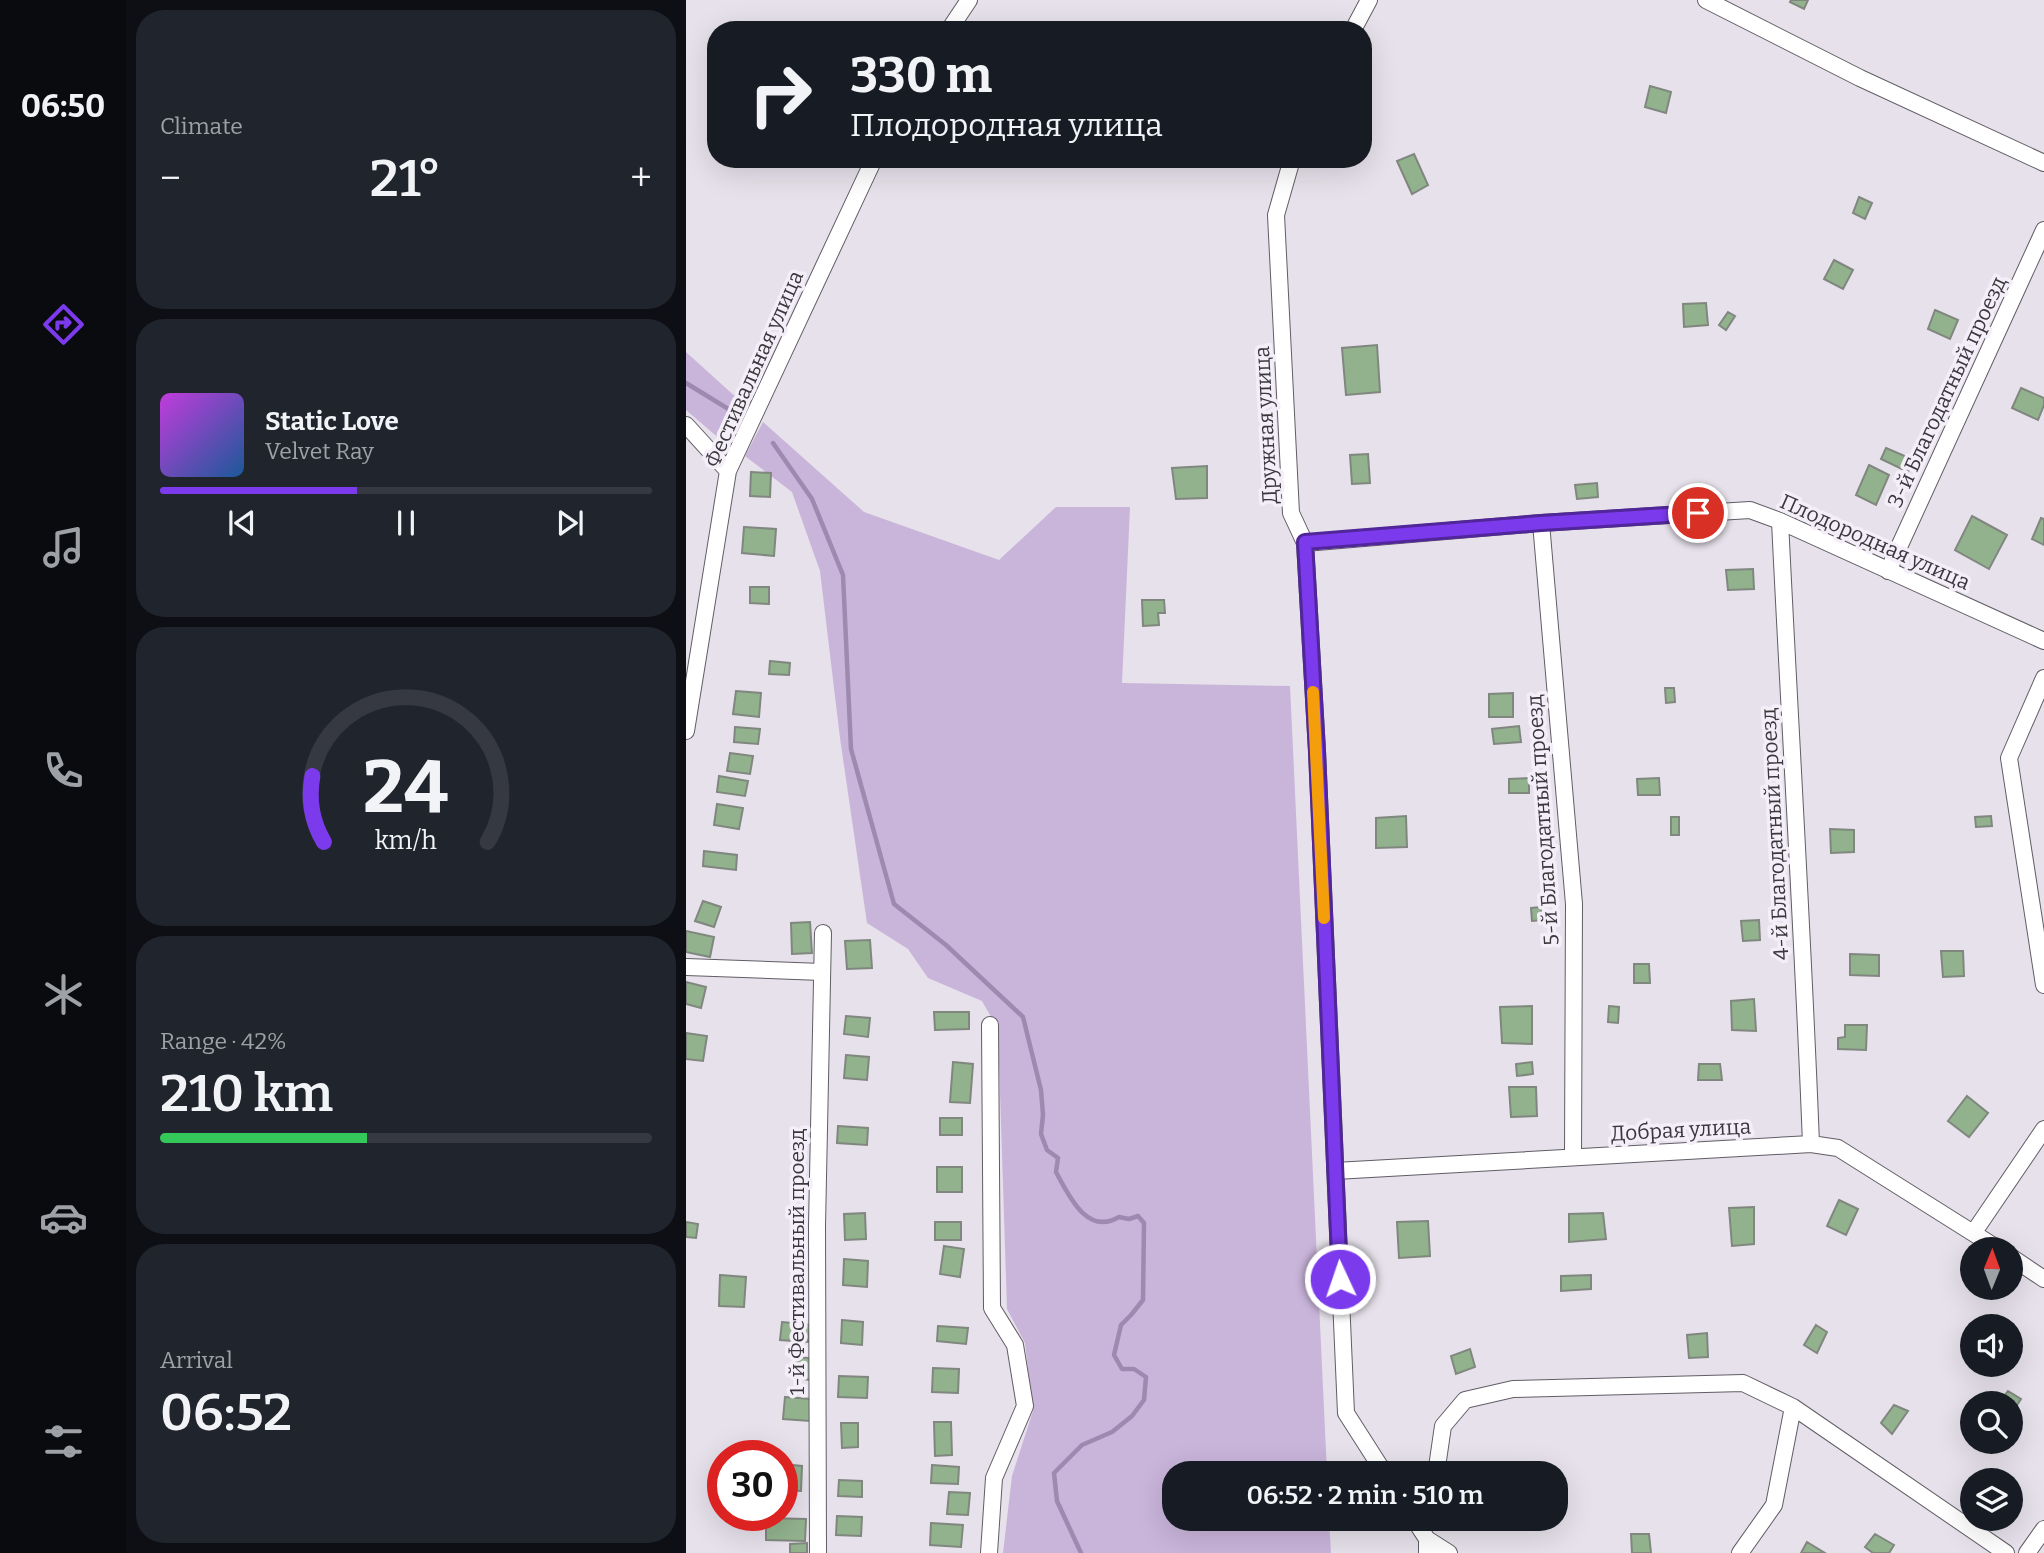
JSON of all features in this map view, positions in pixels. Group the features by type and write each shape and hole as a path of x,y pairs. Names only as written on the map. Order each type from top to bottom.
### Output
{"street":[{"path":"955,21 969,0"},
{"path":"1358,21 1369,0"},
{"path":"1706,0 1860,78 2044,163"},
{"name":"Фестивальная улица","path":"686,731 728,471 870,168"},
{"name":"Дружная улица","path":"1289,168 1276,215 1292,513 1305,542 1317,751 1346,1413 1377,1461"},
{"name":"3-й Благодатный проезд","path":"1888,571 2044,230"},
{"path":"686,425 728,471"},
{"name":"Плодородная улица","path":"1305,542 1750,510 1780,521 2044,641"},
{"name":"4-й Благодатный проезд","path":"1780,521 1811,1144"},
{"name":"5-й Благодатный проезд","path":"1541,523 1574,904 1573,1157"},
{"path":"2044,678 2009,758 2044,985"},
{"name":"1-й Фестивальный проезд","path":"818,1553 817,1226 823,933"},
{"path":"686,967 822,972"},
{"path":"989,1553 994,1478 1025,1406 1015,1345 992,1308 990,1026"},
{"path":"1974,1232 2044,1129"},
{"name":"Добрая улица","path":"1335,1171 1811,1144 1838,1148 1981,1237"},
{"path":"2023,1265 2044,1279"},
{"path":"1438,1461 1443,1426 1465,1400 1513,1389 1743,1382 1793,1407 2006,1553"},
{"path":"1740,1553 1774,1505 1793,1407"},
{"path":"2027,1553 2044,1529"},
{"path":"1427,1546 1448,1553"}],"shaded area":[{"path":"686,352 739,400 721,440 686,410"},
{"path":"763,422 864,512 999,560 1056,507 1130,507 1122,683 1290,686 1326,1461 1162,1461 1162,1531 1330,1531 1331,1553 1003,1553 1012,1476 1033,1411 1025,1343 1007,1309 998,1029 982,1001 928,978 908,949 867,923 840,738 820,571 792,492 745,456"}],"building":[{"path":"1808,0 1804,9 1790,2"},
{"path":"1650,86 1671,92 1666,113 1645,107"},
{"path":"1414,154 1428,185 1412,194 1397,161"},
{"path":"1859,197 1872,203 1865,219 1853,213"},
{"path":"1834,260 1853,270 1843,289 1824,279"},
{"path":"1706,303 1708,325 1684,327 1683,304"},
{"path":"1935,310 1958,320 1950,339 1928,329"},
{"path":"1728,312 1735,316 1726,330 1719,325"},
{"path":"1377,345 1380,392 1346,395 1342,348"},
{"path":"2021,388 2044,398 2038,420 2012,408"},
{"path":"1886,448 1914,460 1908,472 1881,459"},
{"path":"1368,454 1370,483 1352,484 1350,455"},
{"path":"1869,465 1889,475 1876,505 1856,495"},
{"path":"1207,466 1207,498 1176,499 1172,468"},
{"path":"751,472 771,473 770,497 750,496"},
{"path":"1597,483 1598,497 1577,499 1575,485"},
{"path":"1972,516 2007,535 1989,569 1955,550"},
{"path":"2041,518 2044,519 2044,545 2032,539"},
{"path":"744,527 776,529 774,556 742,553"},
{"path":"1753,569 1754,589 1728,590 1726,570"},
{"path":"750,587 769,587 769,604 750,603"},
{"path":"1142,600 1164,600 1165,613 1158,613 1159,625 1143,626"},
{"path":"770,661 790,663 789,675 769,674"},
{"path":"1665,688 1674,688 1675,702 1666,703"},
{"path":"736,691 761,693 759,717 733,714"},
{"path":"1513,693 1513,717 1489,717 1489,694"},
{"path":"1519,726 1521,742 1494,744 1492,729"},
{"path":"735,727 760,729 758,744 734,742"},
{"path":"730,753 753,756 750,774 727,771"},
{"path":"719,776 748,781 745,796 717,792"},
{"path":"1529,778 1529,793 1509,793 1509,779"},
{"path":"1659,778 1660,795 1638,795 1637,779"},
{"path":"717,804 743,808 739,829 714,825"},
{"path":"1406,816 1407,847 1376,848 1376,818"},
{"path":"1991,816 1992,826 1976,827 1975,817"},
{"path":"1671,817 1679,817 1679,835 1671,835"},
{"path":"1830,829 1854,830 1854,852 1831,853"},
{"path":"704,851 737,855 736,870 703,866"},
{"path":"703,901 721,907 714,927 695,921"},
{"path":"1541,907 1542,920 1532,921 1531,908"},
{"path":"1759,920 1760,940 1743,941 1741,921"},
{"path":"810,922 812,953 792,954 791,923"},
{"path":"686,931 714,937 710,957 686,952"},
{"path":"870,940 872,968 847,969 845,941"},
{"path":"1941,951 1963,951 1964,976 1943,977"},
{"path":"1850,954 1879,955 1879,976 1850,975"},
{"path":"1634,964 1649,964 1650,983 1634,983"},
{"path":"686,982 706,987 701,1008 686,1004"},
{"path":"1754,999 1756,1031 1732,1030 1731,1001"},
{"path":"1532,1006 1532,1044 1502,1043 1500,1007"},
{"path":"1609,1006 1619,1007 1618,1023 1608,1022"},
{"path":"934,1012 969,1012 969,1029 935,1030"},
{"path":"846,1016 870,1018 868,1037 844,1034"},
{"path":"1845,1025 1867,1025 1866,1050 1838,1049 1838,1038 1845,1037"},
{"path":"686,1033 707,1036 703,1061 686,1059"},
{"path":"846,1055 869,1057 867,1080 844,1078"},
{"path":"953,1062 973,1064 970,1103 950,1102"},
{"path":"1532,1062 1533,1074 1517,1076 1516,1064"},
{"path":"1699,1064 1720,1064 1722,1080 1698,1080"},
{"path":"1509,1087 1536,1087 1537,1116 1511,1117"},
{"path":"1967,1096 1988,1113 1969,1137 1948,1121"},
{"path":"940,1118 962,1118 962,1135 940,1135"},
{"path":"838,1126 868,1128 867,1145 837,1143"},
{"path":"937,1167 962,1167 962,1192 937,1192"},
{"path":"1839,1200 1858,1209 1846,1235 1827,1226"},
{"path":"1754,1207 1754,1244 1732,1246 1729,1208"},
{"path":"865,1213 866,1239 845,1240 844,1214"},
{"path":"1603,1213 1606,1239 1569,1242 1569,1214"},
{"path":"1428,1221 1430,1256 1399,1258 1397,1222"},
{"path":"686,1222 698,1224 696,1238 686,1237"},
{"path":"935,1222 961,1222 961,1240 935,1240"},
{"path":"944,1246 964,1249 960,1277 940,1274"},
{"path":"844,1259 868,1261 867,1287 843,1285"},
{"path":"720,1275 746,1277 744,1307 719,1306"},
{"path":"1591,1275 1591,1289 1561,1291 1561,1276"},
{"path":"842,1320 863,1322 862,1345 841,1343"},
{"path":"782,1322 810,1325 808,1342 780,1340"},
{"path":"1816,1325 1827,1332 1817,1353 1804,1345"},
{"path":"938,1326 968,1328 966,1344 937,1341"},
{"path":"1707,1333 1708,1357 1689,1358 1687,1335"},
{"path":"1470,1349 1475,1367 1456,1374 1451,1356"},
{"path":"795,1356 814,1359 810,1380 792,1377"},
{"path":"933,1368 959,1369 958,1393 932,1392"},
{"path":"839,1376 868,1377 867,1398 838,1397"},
{"path":"785,1397 811,1399 810,1421 783,1419"},
{"path":"1894,1405 1908,1411 1892,1434 1881,1423"},
{"path":"934,1422 951,1422 952,1455 935,1456"},
{"path":"841,1423 858,1423 858,1447 842,1448"},
{"path":"932,1465 959,1467 958,1484 931,1483"},
{"path":"798,1466 802,1466 801,1491 798,1491"},
{"path":"839,1480 862,1481 862,1497 838,1496"},
{"path":"949,1492 970,1493 968,1515 947,1514"},
{"path":"837,1516 862,1517 861,1536 836,1535"},
{"path":"798,1519 806,1519 805,1541 766,1540 766,1531 798,1531"},
{"path":"931,1523 963,1525 961,1547 930,1545"},
{"path":"1631,1534 1649,1534 1651,1553 1632,1553"},
{"path":"1875,1534 1894,1545 1889,1553 1873,1553 1865,1547"},
{"path":"1807,1542 1825,1553 1801,1553"},
{"path":"807,1543 807,1553 790,1553 790,1544"}],"waterway":[{"path":"686,383 730,410"},
{"path":"773,443 812,499 843,575 851,749 894,904 946,945 1023,1017 1041,1090 1041,1134 1047,1150 1058,1158 1056,1172 1080,1211 1097,1221 1108,1222 1119,1217 1129,1219 1138,1216 1144,1223 1143,1300 1121,1325 1114,1355 1122,1369 1134,1369 1146,1377 1144,1400 1132,1416 1112,1432 1082,1445 1054,1473 1057,1501 1081,1553"}],"slow traffic":[{"path":"1313,692 1324,918"}],"route":[{"path":"1340,1279 1305,542 1698,513"}]}
